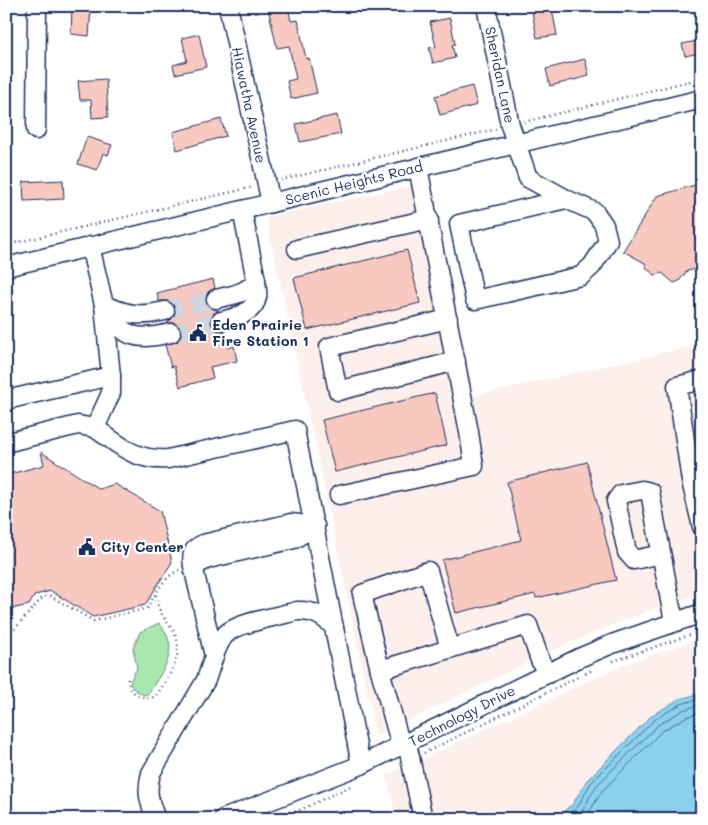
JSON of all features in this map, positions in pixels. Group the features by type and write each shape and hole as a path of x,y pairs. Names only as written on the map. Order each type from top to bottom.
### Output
{"street":[{"path":"36,130 37,6"},
{"name":"Hiawatha Avenue","path":"228,6 270,203"},
{"name":"Sheridan Lane","path":"486,6 510,125 528,178"},
{"name":"Scenic Heights Road","path":"6,267 702,99"},
{"path":"339,495 474,466 448,319 418,167"},
{"path":"525,209 528,178 594,212 604,225 608,241 592,266 581,276 475,300 459,224 525,209 566,199"},
{"path":"221,321 237,317 251,308 257,297 256,280 242,210"},
{"path":"297,249 429,218"},
{"path":"90,246 104,305 111,376 111,393 95,428"},
{"path":"216,299 240,293 251,287 256,280"},
{"path":"104,305 138,316 165,311"},
{"path":"104,305 113,321 124,332 140,337 154,337 171,333"},
{"path":"448,319 329,347 338,391 456,362"},
{"path":"6,400 111,376"},
{"path":"702,380 677,386 691,481 702,528"},
{"path":"6,441 9,442 78,425 95,428 131,452 143,458 155,459 168,458 295,430 361,765"},
{"path":"214,656 187,570 195,548 203,544 291,523 315,526"},
{"path":"661,554 674,622"},
{"path":"423,819 406,750 380,670 362,594 428,571 450,648"},
{"path":"156,819 148,796 151,773 206,680 221,640 237,627 298,611 308,611 317,614 334,627"},
{"name":"Technology Drive","path":"223,819 361,765 406,750 546,674 612,644 702,613"},
{"path":"380,670 528,625 546,674"}],"path":[{"path":"6,245 702,78"},
{"path":"6,633 11,633 43,597 50,596 94,621 147,608 170,574 187,570"},
{"path":"128,679 130,690 144,699 152,698 156,696 176,662 178,649 176,637 158,608 156,594"},
{"path":"606,664 702,631"},
{"path":"406,750 597,668"},
{"path":"276,819 358,784"}],"shaded area":[{"path":"431,182 474,396 702,344 702,593 626,619 549,652 376,736 266,217"},
{"path":"702,638 702,819 397,819 386,776 623,665"}],"green space":[{"path":"159,623 166,633 170,651 160,676 149,693 144,695 134,689 131,684 137,668 133,648 140,632"}],"water":[{"path":"702,693 702,809 690,819 561,819 587,780 651,716 679,699"}],"building":[{"path":"288,6 291,21 298,20 306,59 309,58 317,93 291,99 287,81 296,79 289,46 277,48 268,8"},
{"path":"531,6 547,6 548,9 552,9 557,35 537,38"},
{"path":"72,7 91,8 89,36 71,34"},
{"path":"450,18 455,44 452,45 455,58 433,63 429,48 436,47 430,22"},
{"path":"199,34 206,67 175,74 173,65 187,61 182,38"},
{"path":"697,41 699,53 685,56 682,44"},
{"path":"585,59 589,76 550,86 546,69"},
{"path":"106,79 108,117 92,118 91,100 80,100 78,81"},
{"path":"472,86 477,105 440,115 435,96"},
{"path":"337,115 341,134 300,142 296,124"},
{"path":"221,119 226,136 177,150 173,132"},
{"path":"87,137 112,145 108,155 103,153 97,170 78,164"},
{"path":"63,180 64,199 24,201 23,182"},
{"path":"702,183 702,268 687,271 679,281 674,283 662,273 655,275 647,269 645,263 623,251 657,196"},
{"path":"407,250 420,303 307,330 294,278"},
{"name":"Eden Prairie Fire Station 1","path":"213,279 215,288 208,292 206,301 209,307 219,311 211,317 211,324 217,331 224,331 228,348 234,346 237,361 210,367 213,378 180,387 174,366 171,367 165,345 178,341 181,336 181,330 175,323 168,323 175,314 173,304 168,301 159,301 157,293"},
{"path":"435,393 447,445 335,472 322,420"},
{"name":"City Center","path":"41,452 99,489 115,484 160,511 172,562 145,605 93,617 51,591 35,595 29,605 6,610 6,475 44,465"},
{"path":"587,462 616,580 536,598 535,594 456,613 442,560 521,540 507,482"}],"tunnel":[{"path":"165,311 216,299"},
{"path":"171,333 221,321"}],"place":[{"name":"Eden Prairie Fire Station 1","path":"198,333"},
{"name":"City Center","path":"87,547"}]}
